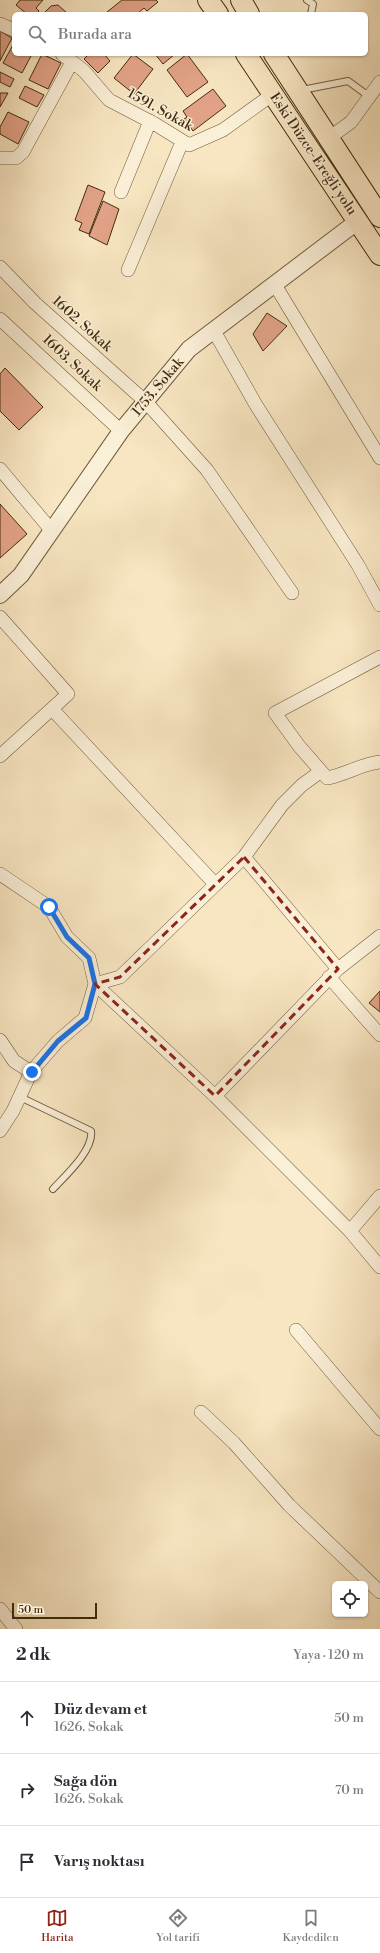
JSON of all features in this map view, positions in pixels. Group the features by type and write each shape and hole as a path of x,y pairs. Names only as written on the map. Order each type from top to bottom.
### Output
{"main road":[{"path":"208,0 217,12"},
{"name":"Eski Düzce-Ereğli yolu","path":"247,56 380,255"},
{"name":"Eski Düzce-Ereğli yolu","path":"275,56 379,215"}],"street":[{"path":"0,24 12,29"},
{"path":"0,158 16,158 23,152 67,58"},
{"name":"1591. Sokak","path":"67,58 84,71 109,100 150,121 189,145 223,130 273,94"},
{"path":"329,138 351,122 380,82"},
{"path":"121,192 150,121"},
{"path":"128,270 182,142"},
{"name":"1753. Sokak","path":"0,595 21,575 122,431 189,349 358,221"},
{"name":"1602. Sokak","path":"0,267 34,303 146,402 207,470 292,593"},
{"path":"275,285 380,458"},
{"name":"1603. Sokak","path":"0,318 122,431"},
{"path":"214,331 256,405 358,565 380,605"},
{"path":"0,469 52,531"},
{"path":"0,617 68,694 0,756"},
{"path":"380,657 275,713 320,772 327,778 338,776 353,769 380,762"},
{"path":"52,709 215,884"},
{"path":"95,984 120,977 244,857 282,805 302,785 320,772"},
{"path":"244,857 380,1035"},
{"path":"0,874 49,907 67,937 89,958 95,984 86,1018 58,1041 32,1072 0,1131"},
{"path":"215,1096 334,973 380,936"},
{"path":"95,984 215,1096 350,1231 380,1267"},
{"path":"0,1040 14,1062 32,1072"},
{"path":"350,1231 380,1196"},
{"path":"296,1330 380,1430"},
{"path":"201,1412 234,1443 289,1505 380,1592"},
{"path":"0,1610 16,1629"}],"lane":[{"path":"307,0 313,4 311,12"},
{"path":"298,91 348,81 370,97"},
{"path":"20,1096 91,1131 92,1138 86,1151 72,1170 53,1189"}],"highlighted area":[{"path":"244,857 338,969 215,1096 95,984 120,977"}],"building":[{"path":"20,0 43,0 36,8 38,12 25,12 16,5"},
{"path":"122,0 156,0 158,2 147,11 144,8 139,12 107,12"},
{"path":"58,5 66,12 45,12 51,6"},
{"path":"0,31 12,38 0,61"},
{"path":"12,47 12,56 31,56 22,73 3,63"},
{"path":"41,56 46,56 61,63 48,89 29,80"},
{"path":"87,56 106,56 110,61 98,73 84,59"},
{"path":"131,56 136,56 153,69 134,94 114,78"},
{"path":"157,56 173,56 163,64"},
{"path":"184,56 188,56 208,82 187,97 167,70"},
{"path":"0,72 14,79 10,87 0,82"},
{"path":"25,86 44,95 37,107 19,98"},
{"path":"213,89 226,106 193,131 184,119 187,117 183,111"},
{"path":"0,93 8,93 0,107"},
{"path":"8,112 29,122 18,144 0,134 0,127"},
{"path":"88,185 105,192 89,234 79,230 82,223 75,220"},
{"path":"103,201 119,209 107,245 89,236"},
{"path":"267,313 287,326 263,351 253,334"},
{"path":"5,368 43,407 19,430 0,411 0,374"},
{"path":"0,504 27,534 0,558"},
{"path":"380,991 380,1012 369,1003"}],"route":[{"path":"32,1072 58,1041 86,1018 95,984 89,958 67,937 49,907"}]}
